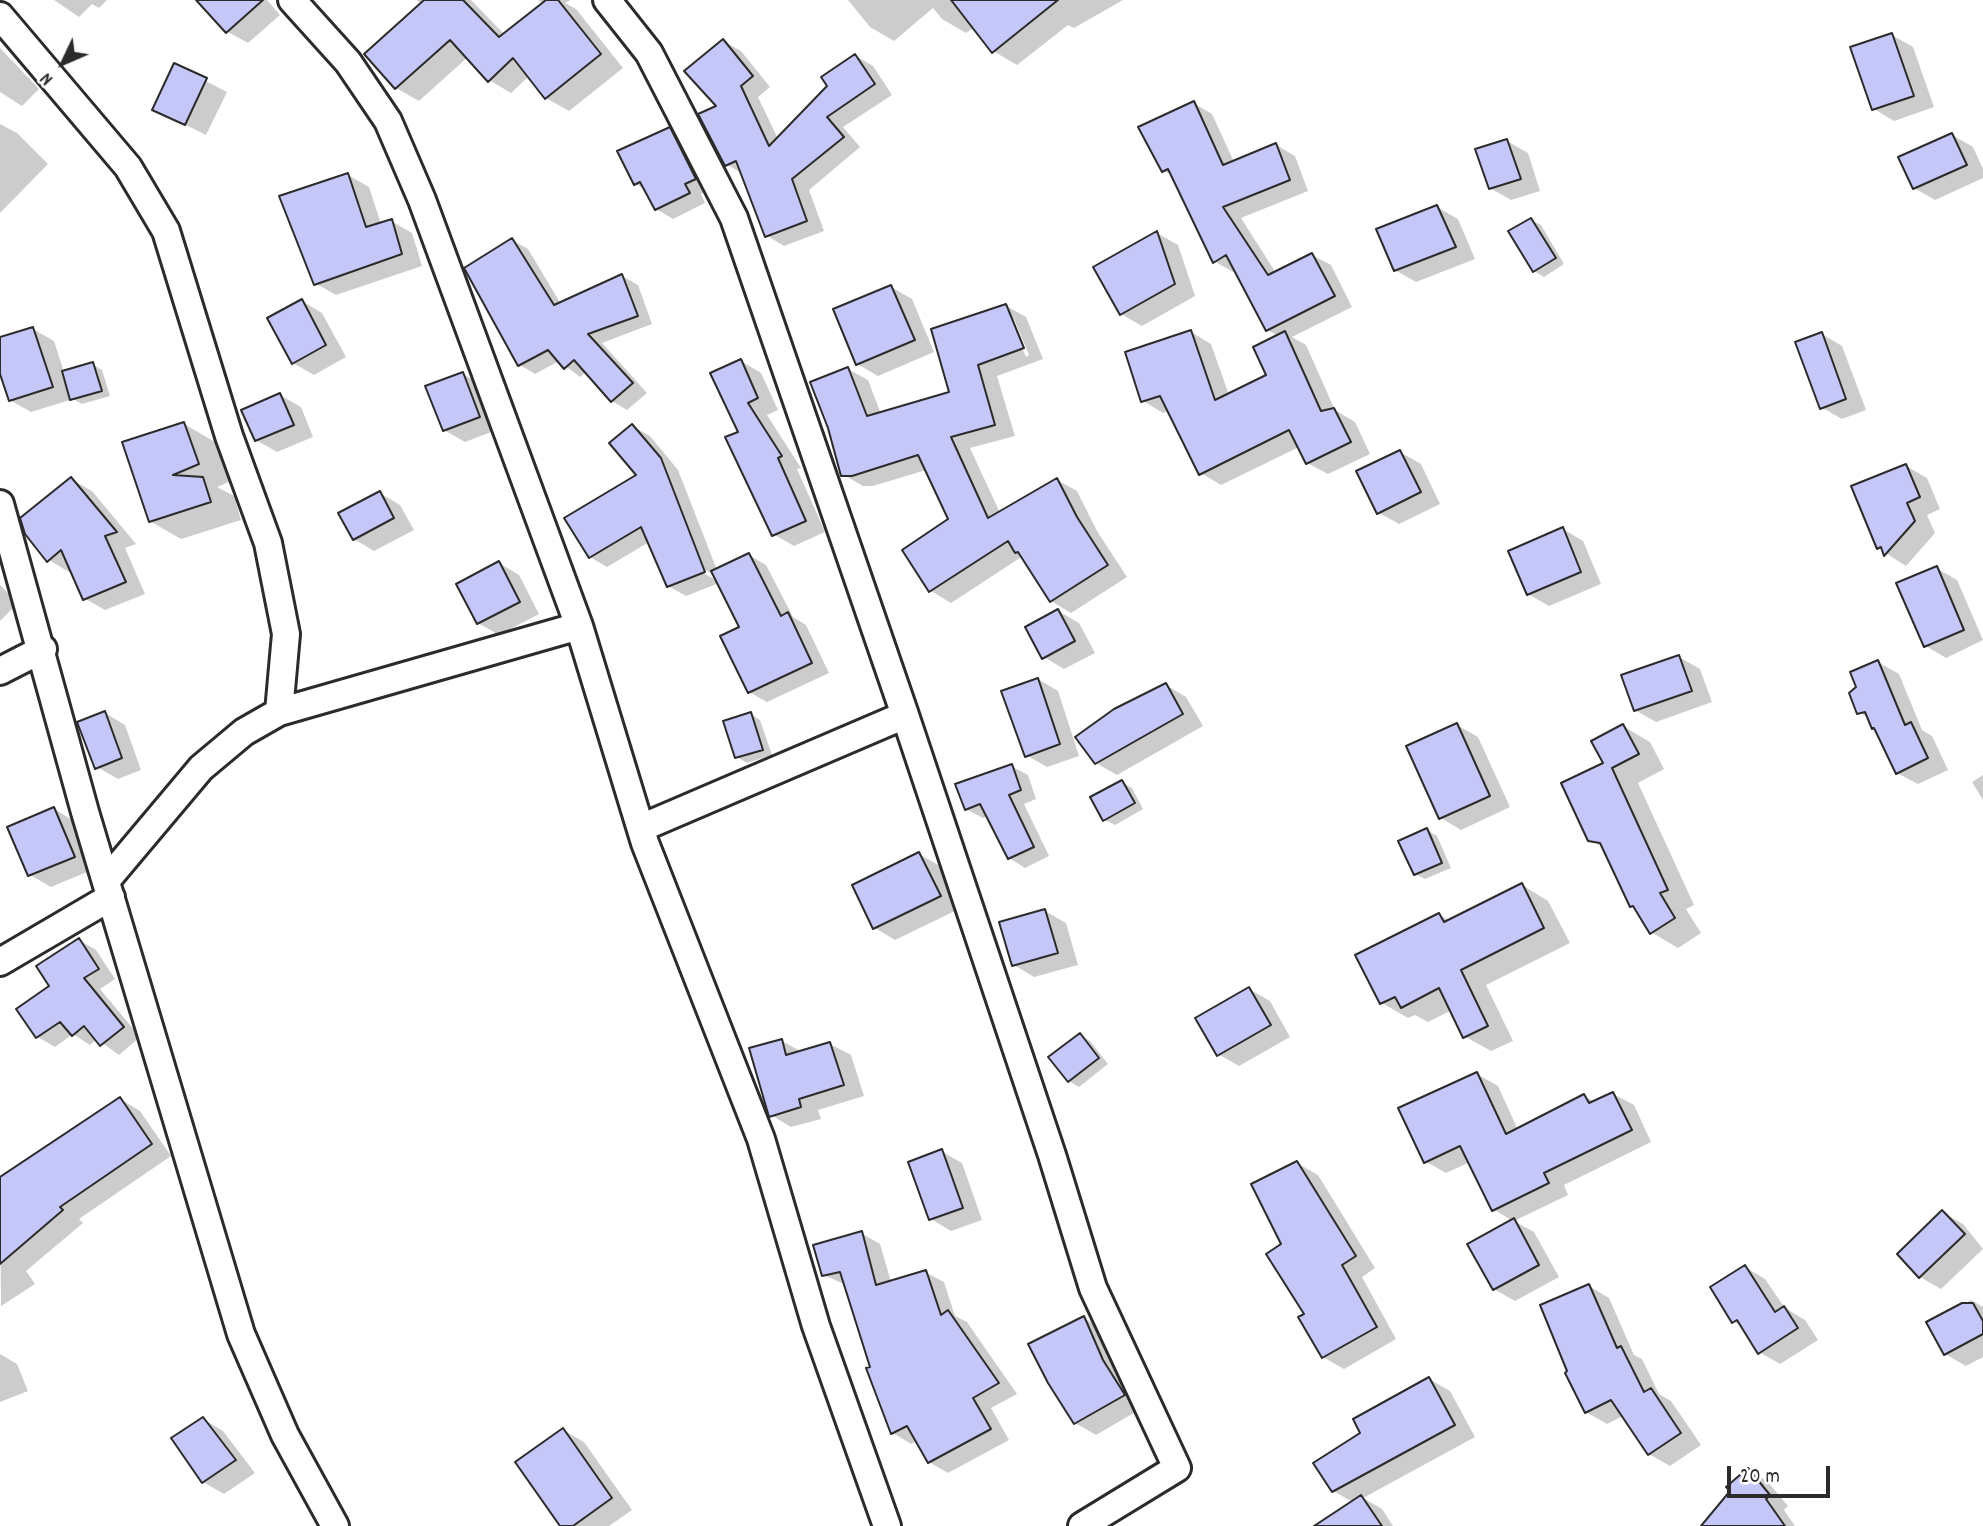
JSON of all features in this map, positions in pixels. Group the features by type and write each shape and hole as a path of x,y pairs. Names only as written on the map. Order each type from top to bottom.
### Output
{"street":[{"path":"292,0 348,62 388,121 422,200 579,626 641,828 673,919 761,1139 816,1326 887,1526"},
{"path":"607,0 649,53 734,218 905,715 1048,1142 1093,1288 1177,1468 1082,1526"},
{"path":"0,16 128,167 166,231 229,436 268,543 286,634 279,712"},
{"path":"0,504 43,649 108,889 241,1334 285,1436 335,1526"},
{"path":"0,962 108,889 201,768 244,732 279,712 579,626"},
{"path":"0,671 43,649"},
{"path":"641,828 905,715"}],"building":[{"path":"196,0 263,0 226,33"},
{"path":"424,0 463,0 499,37 546,0 558,0 601,54 545,99 513,58 488,82 450,40 395,89 364,54"},
{"path":"951,0 1058,0 992,53"},
{"path":"1892,33 1914,96 1872,110 1850,47"},
{"path":"723,39 753,76 741,86 769,146 827,86 821,77 855,54 875,84 827,117 844,137 792,179 807,221 765,237 736,161 725,166 698,114 716,106 684,71"},
{"path":"174,63 207,78 185,125 152,110"},
{"path":"1194,101 1223,165 1276,143 1290,180 1223,207 1268,275 1312,253 1335,296 1266,331 1226,255 1213,263 1168,169 1162,172 1138,127"},
{"path":"670,127 696,179 685,184 690,193 655,210 640,182 634,185 617,151"},
{"path":"1952,133 1967,165 1913,189 1898,157"},
{"path":"1507,139 1521,179 1489,189 1475,149"},
{"path":"348,173 366,227 392,219 402,254 314,285 279,196"},
{"path":"1437,205 1456,247 1394,271 1376,229"},
{"path":"1531,218 1556,258 1533,272 1508,231"},
{"path":"1157,231 1175,284 1120,315 1093,267"},
{"path":"512,238 554,305 622,274 638,316 588,334 633,383 611,402 574,360 564,369 548,350 518,366 464,268"},
{"path":"891,285 915,340 856,365 833,309"},
{"path":"302,299 326,345 292,364 267,318"},
{"path":"1006,304 1024,348 978,365 995,425 951,437 988,518 1057,478 1077,517 1108,565 1050,602 1008,541 929,592 902,550 948,519 918,455 852,476 841,476 828,428 810,382 848,367 867,416 949,392 931,329"},
{"path":"33,327 53,387 9,401 0,374 0,337"},
{"path":"1191,330 1215,400 1266,375 1253,347 1285,331 1321,411 1334,408 1351,442 1306,464 1289,430 1199,475 1160,396 1141,402 1125,352"},
{"path":"1822,332 1846,399 1820,409 1795,342"},
{"path":"741,359 758,398 748,403 782,456 778,458 806,521 772,536 725,437 738,432 710,373"},
{"path":"93,362 102,391 70,400 62,371"},
{"path":"463,372 480,417 443,431 425,386"},
{"path":"280,393 294,425 255,441 241,410"},
{"path":"184,422 199,464 173,475 203,477 211,502 149,522 122,442"},
{"path":"632,424 661,458 705,572 667,587 641,527 589,558 564,518 636,475 609,443"},
{"path":"1400,450 1421,492 1377,514 1356,471"},
{"path":"1906,464 1920,497 1907,503 1915,521 1884,556 1881,547 1877,549 1851,486"},
{"path":"71,477 117,532 105,536 126,582 83,600 61,550 47,562 25,534 20,518"},
{"path":"380,491 394,518 353,540 338,513"},
{"path":"1563,527 1581,572 1527,595 1508,551"},
{"path":"749,553 781,616 788,612 812,663 748,693 720,636 739,627 711,571"},
{"path":"499,561 520,602 477,624 456,584"},
{"path":"1937,566 1964,630 1924,647 1896,583"},
{"path":"1058,609 1075,641 1042,659 1025,627"},
{"path":"1679,655 1692,691 1634,711 1621,675"},
{"path":"1878,660 1905,725 1911,722 1928,758 1896,774 1865,712 1857,714 1849,693 1856,687 1850,672"},
{"path":"1038,678 1060,744 1025,757 1001,691"},
{"path":"1166,683 1183,714 1095,764 1075,737 1114,709"},
{"path":"105,711 122,758 95,769 77,722"},
{"path":"751,712 763,750 735,758 723,721"},
{"path":"1457,723 1490,796 1439,819 1406,746"},
{"path":"1623,724 1639,754 1612,768 1668,890 1660,893 1675,918 1650,934 1633,906 1630,907 1600,843 1588,841 1561,783 1603,763 1591,741"},
{"path":"1012,764 1021,790 1009,795 1034,847 1008,859 980,804 965,810 955,784"},
{"path":"1122,780 1135,803 1103,821 1090,797"},
{"path":"54,807 75,857 28,876 7,827"},
{"path":"1427,828 1442,863 1414,875 1398,841"},
{"path":"919,852 941,896 873,929 852,885"},
{"path":"1522,883 1544,928 1461,970 1488,1026 1463,1038 1439,988 1401,1008 1395,997 1380,1004 1355,955 1439,913 1444,922"},
{"path":"1045,909 1058,953 1012,966 999,922"},
{"path":"79,938 99,969 84,978 124,1027 100,1046 84,1026 72,1036 60,1022 36,1038 16,1009 49,986 36,966"},
{"path":"1249,987 1271,1025 1217,1056 1195,1018"},
{"path":"1080,1033 1099,1058 1068,1082 1048,1057"},
{"path":"782,1039 786,1055 830,1042 844,1085 799,1099 801,1107 769,1117 749,1048"},
{"path":"1477,1072 1506,1134 1584,1094 1589,1103 1613,1092 1632,1130 1544,1173 1549,1183 1492,1211 1460,1146 1424,1163 1398,1108"},
{"path":"120,1097 152,1144 60,1207 63,1210 0,1264 0,1177"},
{"path":"942,1149 963,1208 929,1220 908,1162"},
{"path":"1297,1161 1356,1256 1342,1265 1377,1327 1322,1358 1298,1317 1304,1314 1266,1254 1281,1244 1251,1184"},
{"path":"1942,1210 1965,1234 1919,1278 1897,1254"},
{"path":"1514,1218 1539,1265 1493,1290 1467,1244"},
{"path":"862,1231 876,1285 926,1270 941,1315 948,1310 999,1383 973,1398 991,1429 928,1463 907,1426 891,1434 866,1368 870,1367 840,1272 822,1276 813,1245"},
{"path":"1745,1265 1775,1312 1784,1306 1798,1328 1758,1354 1737,1320 1732,1323 1710,1287"},
{"path":"1589,1284 1617,1348 1621,1346 1644,1392 1651,1388 1681,1433 1648,1455 1611,1400 1585,1413 1565,1373 1567,1371 1540,1305"},
{"path":"1962,1303 1973,1303 1983,1321 1983,1334 1944,1355 1926,1322"},
{"path":"1084,1316 1103,1360 1125,1395 1074,1424 1048,1383 1028,1344"},
{"path":"1429,1377 1455,1425 1332,1492 1313,1463 1360,1433 1353,1419"},
{"path":"203,1417 236,1460 202,1483 171,1438"},
{"path":"563,1428 612,1498 573,1526 560,1526 515,1462"},
{"path":"1748,1468 1770,1495 1766,1499 1785,1526 1701,1526 1730,1491 1726,1487"},
{"path":"1361,1495 1382,1526 1314,1526"}]}
